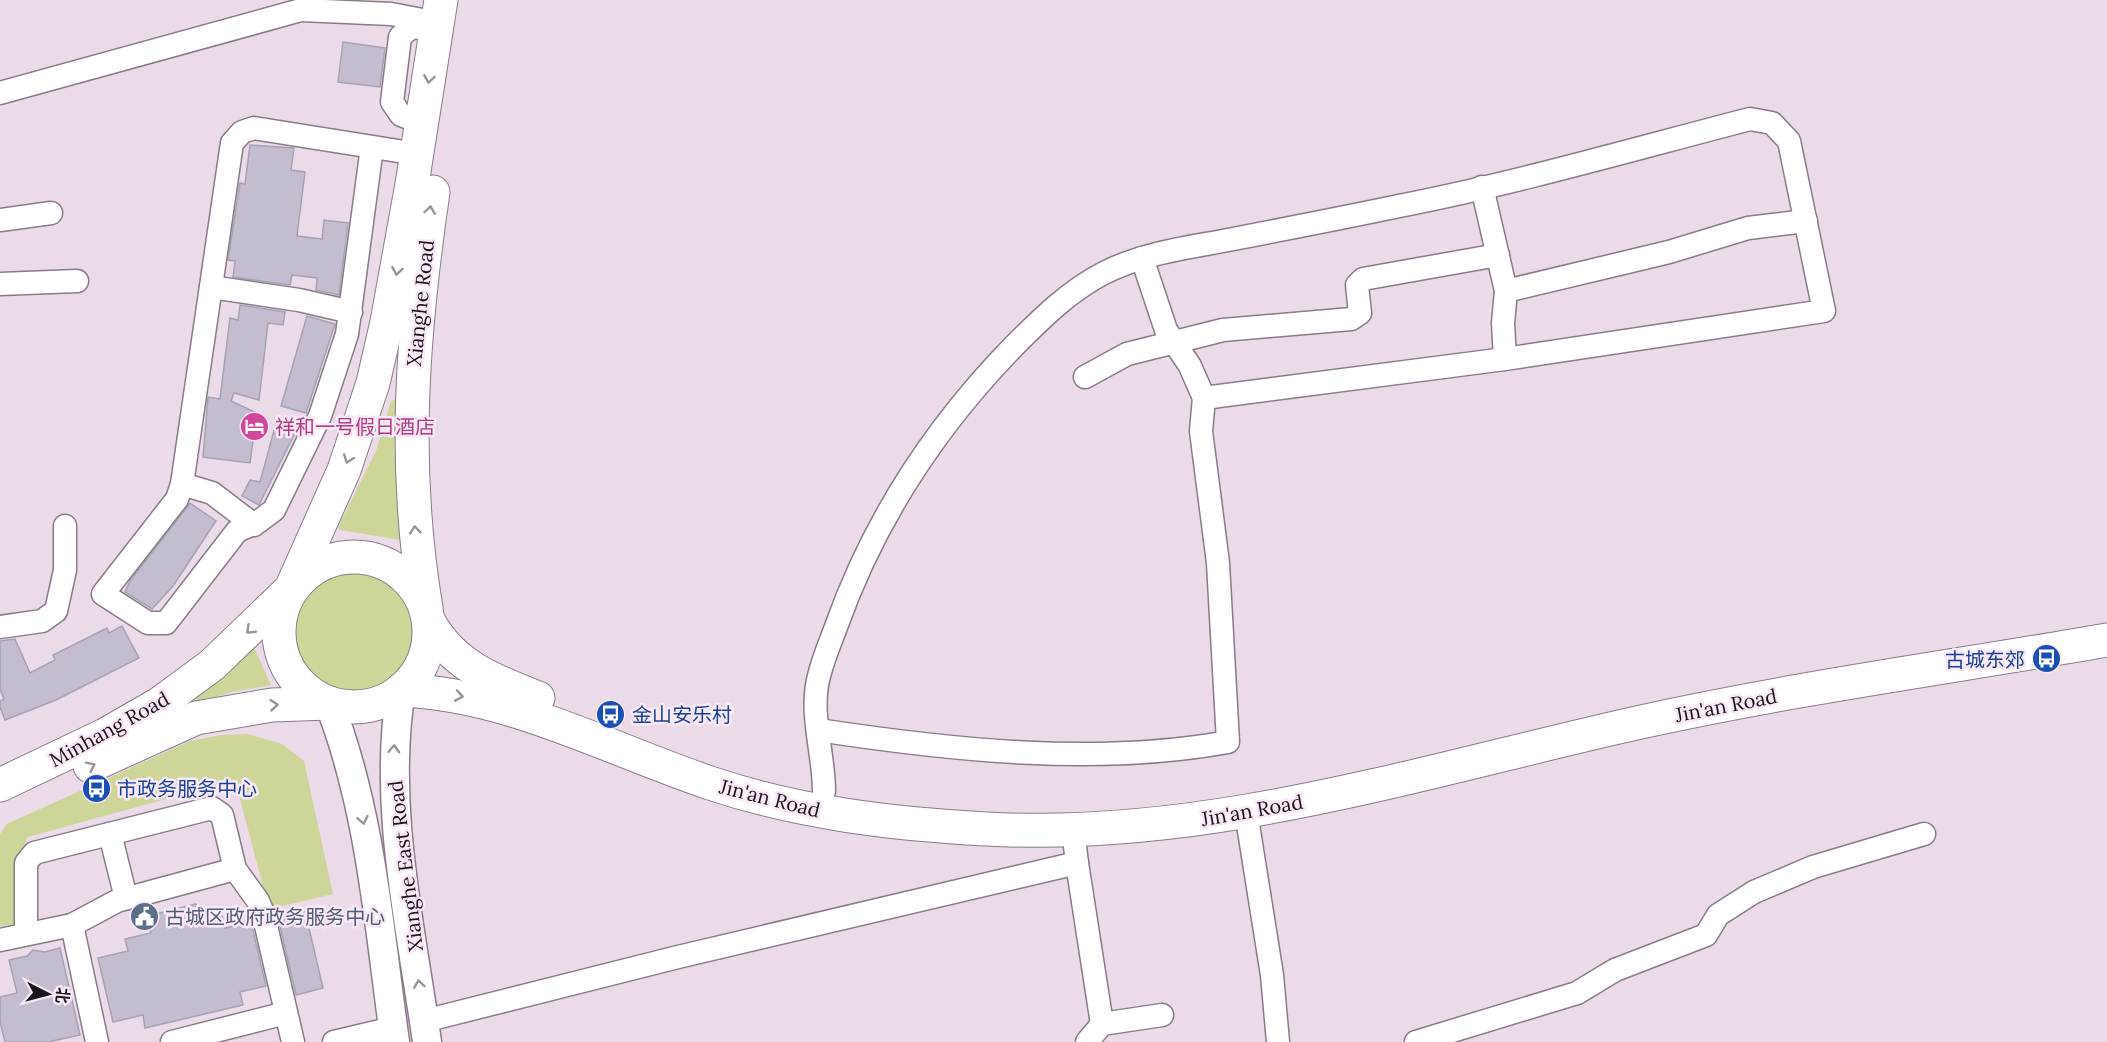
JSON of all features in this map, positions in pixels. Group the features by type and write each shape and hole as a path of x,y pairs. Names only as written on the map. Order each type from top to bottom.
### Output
{"highway":[{"name":"Xianghe Road","path":"427,615 414,521 411,402 424,250 463,0"},
{"name":"Xianghe Road","path":"291,589 344,470 373,383 387,322 417,154 438,17"},
{"path":"364,557 391,566 402,574 420,595 427,615 428,644 422,664 401,690 382,702 369,706 342,707 329,704 311,694 296,680 282,656 279,622 291,589 311,569 336,558 364,557"},
{"name":"Minhang Road","path":"0,785 105,735 159,704 212,665 291,589"},
{"name":"Jin'an Road","path":"427,615 452,655 489,678 718,765 824,791 891,801 1041,810 1121,807 1212,797 1341,773 1640,701 2107,620"},
{"name":"Jin'an Road","path":"401,690 443,693 499,705 712,784 796,806 854,817 935,825 988,829 1073,830 1163,824 1246,812 1345,793 1644,721 2107,640"},
{"name":"Minhang Road","path":"0,810 196,718 272,705 329,704"}],"main road":[{"name":"Xianghe East Road","path":"401,690 394,752 394,799 426,1031"},
{"name":"Xianghe East Road","path":"329,704 347,754 359,799 394,1035"}],"street":[{"path":"0,93 301,10 400,8 438,17"},
{"path":"824,791 824,764 818,730 818,678 847,596 884,520 923,454 970,393 1063,299 1106,273 1142,258 1405,205 1758,119 1778,127 1789,141 1824,311 1505,359 1204,398"},
{"path":"372,147 347,334 320,416 274,510 254,525 237,531 166,623 148,623 103,594 177,499 182,484 232,143 236,137 254,128 417,154"},
{"path":"1482,186 1506,291 1503,323 1505,359"},
{"path":"0,219 51,213"},
{"path":"1506,291 1658,255 1748,228 1806,221"},
{"path":"1085,377 1110,361 1127,354 1174,342 1244,327 1351,319 1360,313 1357,285 1362,279 1498,255"},
{"path":"818,730 939,747 1014,752 1111,752 1228,742 1218,563 1201,431 1204,398 1190,366 1166,330 1142,258"},
{"path":"0,284 77,281"},
{"path":"211,286 299,300 351,312"},
{"path":"182,484 212,493 254,525"},
{"path":"0,627 42,621 56,610 64,570 65,526"},
{"path":"26,934 26,863 30,856 212,808 222,815 235,868 258,901 263,913 293,1042"},
{"path":"1246,812 1272,975 1278,1042"},
{"path":"1073,830 1102,1024"},
{"path":"110,834 126,898"},
{"path":"1416,1042 1577,993 1615,970 1706,935 1718,915 1754,892 1813,867 1924,834"},
{"path":"426,1031 678,957 1077,863"},
{"path":"0,940 72,924 126,898 235,868"},
{"path":"72,924 97,1042"},
{"path":"172,1042 286,1013"},
{"path":"1087,1042 1102,1024 1162,1015"},
{"path":"334,1042 394,1035"}],"green space":[{"path":"395,399 401,540 340,530 338,527 376,451 391,401"},
{"path":"353,567 377,572 397,586 411,606 416,630 411,654 397,674 377,688 353,693 329,688 309,674 295,654 290,630 295,606 309,586 329,572"},
{"path":"253,645 271,685 231,692 183,708 181,705"},
{"path":"248,734 282,744 304,761 333,894 269,909 235,780 28,837 17,859 18,924 0,926 0,834 7,824 190,741 221,735"}],"building":[{"path":"343,42 385,48 380,87 338,82"},
{"path":"250,145 294,148 291,170 305,172 297,236 322,239 324,220 348,223 339,295 316,290 317,278 292,275 290,285 233,277 235,261 228,260 240,183 245,184"},
{"path":"240,305 285,312 283,325 268,323 259,400 234,393 231,401 257,413 250,463 203,457 208,397 220,399 230,318 238,320"},
{"path":"307,316 335,324 306,413 281,406"},
{"path":"276,423 295,433 259,505 242,496 250,480 260,482"},
{"path":"190,503 216,521 173,586 152,609 125,592 130,581"},
{"path":"122,626 139,658 56,700 5,720 0,707 0,701 4,699 0,689 0,641 15,639 30,673 55,660 53,655 107,628 109,633"},
{"path":"196,904 200,921 222,916 225,928 251,922 266,986 240,992 243,1005 145,1028 143,1015 113,1022 98,958 128,951 125,939 151,933 147,916"},
{"path":"305,911 323,988 296,995 278,918"},
{"path":"60,948 80,1035 48,1042 5,1042 0,1022 0,997 17,993 9,960 27,956 33,950 45,952"}],"place":[{"name":"祥和一号假日酒店","path":"254,426"},
{"name":"古城东郊","path":"2046,659"},
{"name":"金山安乐村","path":"611,714"},
{"name":"市政务服务中心","path":"96,788"},
{"name":"古城区政府政务服务中心","path":"144,916"}]}
